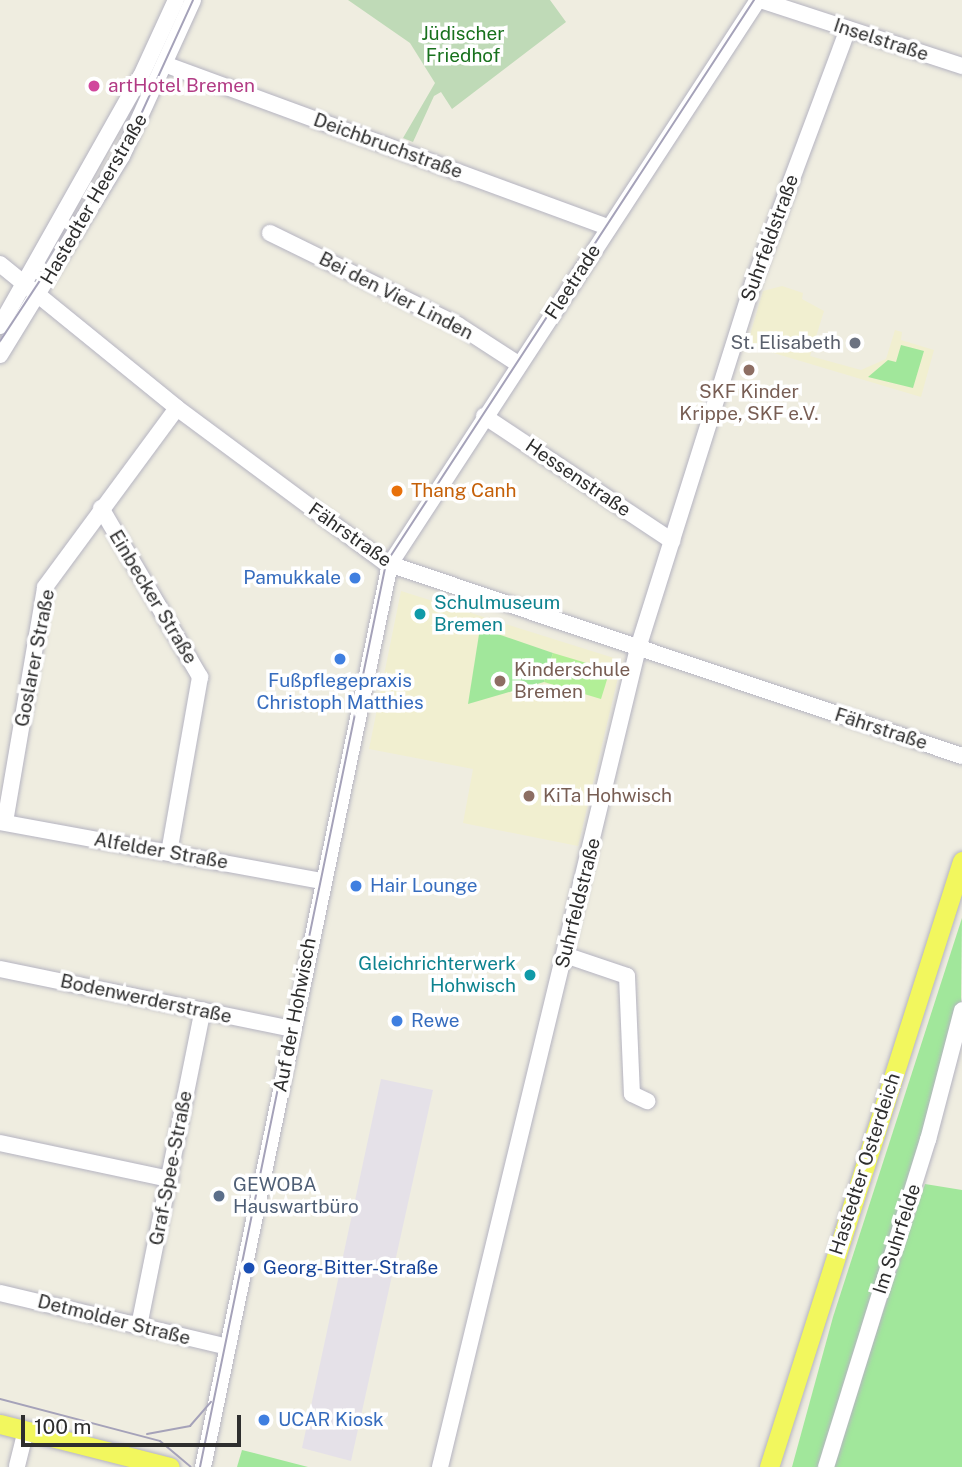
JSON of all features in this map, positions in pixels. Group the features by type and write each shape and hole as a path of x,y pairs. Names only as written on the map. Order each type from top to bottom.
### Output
{"main road":[{"name":"Hastedter Osterdeich","path":"769,1467 962,861"},
{"path":"0,1424 170,1467"}],"street":[{"name":"Hastedter Heerstraße","path":"0,355 176,0"},
{"name":"Hastedter Heerstraße","path":"0,326 32,291 122,156 167,65 193,0"},
{"name":"Inselstraße","path":"759,0 962,66"},
{"name":"Fleetrade","path":"390,564 518,363 759,0"},
{"name":"Suhrfeldstraße","path":"440,1467 638,649 753,283 848,29"},
{"name":"Deichbruchstraße","path":"167,65 608,227"},
{"name":"Bei den Vier Linden","path":"270,233 422,306 518,363"},
{"name":"Fährstraße","path":"0,264 177,408 390,564 962,756"},
{"name":"Goslarer Straße","path":"2,822 45,587 177,408"},
{"name":"Hessenstraße","path":"484,416 672,541"},
{"name":"Einbecker Straße","path":"101,508 200,677 169,852"},
{"name":"Auf der Hohwisch","path":"203,1467 390,564"},
{"name":"Alfelder Straße","path":"2,822 323,881"},
{"path":"565,955 627,976 632,1094 647,1101"},
{"name":"Bodenwerderstraße","path":"0,969 293,1029"},
{"name":"Graf-Spee-Straße","path":"139,1326 203,1010"},
{"name":"Im Suhrfelde","path":"825,1467 928,1140 962,1010"},
{"path":"0,1143 170,1179"},
{"name":"Detmolder Straße","path":"0,1293 228,1347"},
{"path":"17,1465 26,1431"}],"shaded area":[{"path":"782,286 803,293 802,299 824,311 810,356 861,370 886,359 895,330 902,332 901,340 934,350 921,397 747,345 763,291"},
{"name":"Kinderschule Bremen","path":"401,591 617,659 621,665 578,846 463,823 473,769 369,749"},
{"path":"381,1079 433,1090 351,1461 302,1448"}],"green space":[{"name":"Jüdischer Friedhof","path":"348,0 550,0 566,22 452,109 441,92 434,96 413,142 403,138 435,83 410,43"},
{"path":"901,345 924,351 913,388 868,377 888,360 896,362"},
{"path":"480,628 553,653 544,682 468,704"},
{"path":"553,653 610,670 601,699 544,682"},
{"path":"962,918 961,1003 822,1467 792,1467 833,1317"},
{"path":"925,1184 962,1190 962,1467 832,1467"},
{"path":"242,1450 308,1467 237,1467"}],"tram line":[{"path":"0,341 122,156 193,0"},
{"path":"200,1467 386,563 754,0"},
{"path":"0,1399 160,1441 191,1467"},
{"path":"147,1434 190,1426 211,1402"}],"place":[{"name":"artHotel Bremen","path":"94,86"},
{"name":"St. Elisabeth","path":"855,343"},
{"name":"SKF Kinder Krippe, SKF e.V.","path":"749,370"},
{"name":"Thang Canh","path":"397,491"},
{"name":"Pamukkale","path":"355,578"},
{"name":"Schulmuseum Bremen","path":"420,614"},
{"name":"Fußpflegepraxis Christoph Matthies","path":"340,659"},
{"name":"Kinderschule Bremen","path":"500,681"},
{"name":"KiTa Hohwisch","path":"529,796"},
{"name":"Hair Lounge","path":"356,886"},
{"name":"Gleichrichterwerk Hohwisch","path":"530,975"},
{"name":"Rewe","path":"397,1021"},
{"name":"GEWOBA Hauswartbüro","path":"219,1196"},
{"name":"Georg-Bitter-Straße","path":"249,1268"},
{"name":"UCAR Kiosk","path":"264,1420"}]}
